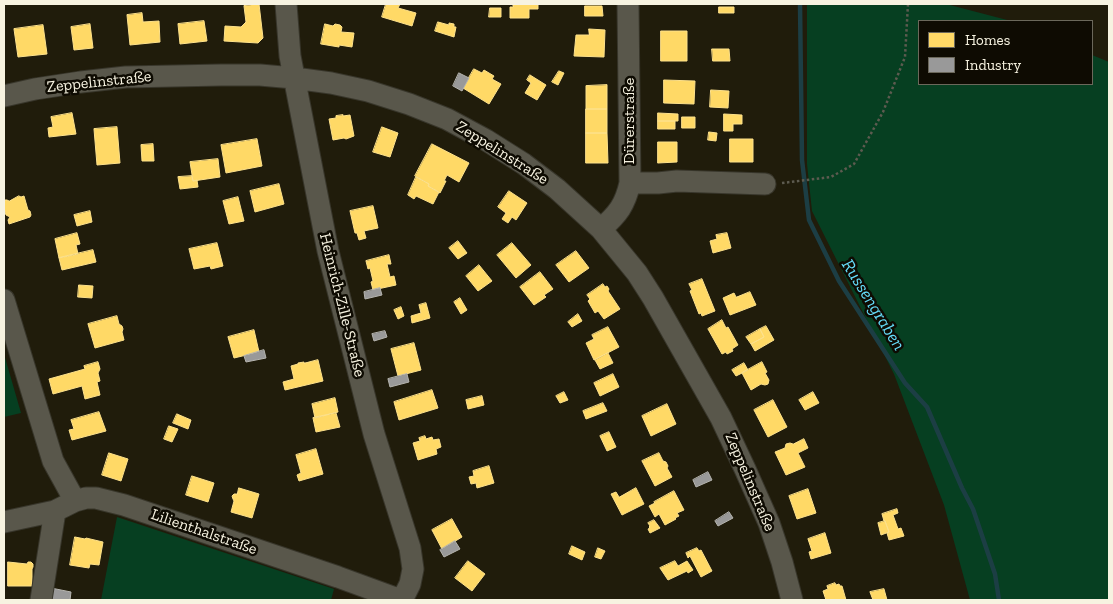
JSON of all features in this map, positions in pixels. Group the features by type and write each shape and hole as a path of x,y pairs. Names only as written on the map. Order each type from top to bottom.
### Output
{"street":[{"name":"Heinrich-Zille-Straße","path":"286,4 290,56 328,251 374,434 410,548 413,569 410,584 401,600"},
{"name":"Dürerstraße","path":"601,229 621,209 630,183 628,4"},
{"name":"Zeppelinstraße","path":"4,96 35,89 126,77 260,75 294,78 368,91 409,104 447,119 486,140 524,164 557,189 601,229 637,273 653,298 722,418 769,523 792,600"},
{"path":"630,183 677,181 764,184"},
{"path":"4,300 53,461 75,500"},
{"name":"Lilienthalstraße","path":"4,522 56,511 75,500 96,498 124,505 401,600"},
{"path":"41,600 56,511"}],"path":[{"path":"794,182 832,177 854,164 883,112 905,57 908,4"}],"green space":[{"path":"807,4 946,4 1007,20 918,20 918,85 1093,85 1093,55 1109,62 1109,600 970,600 944,505 894,374 812,211 807,164"},
{"path":"4,354 21,413 4,417"},
{"path":"117,517 334,589 331,600 101,600"}],"building: Homes":[{"path":"259,4 263,38 258,43 224,41 225,26 241,27 246,22 244,6"},
{"path":"386,4 400,4 398,8 416,13 412,26 382,17"},
{"path":"513,4 538,4 538,9 529,9 529,18 510,18 510,7 513,7"},
{"path":"585,6 602,6 603,16 585,16"},
{"path":"719,7 734,7 734,13 719,13"},
{"path":"490,8 501,8 501,17 489,17"},
{"path":"142,13 143,22 159,21 160,42 130,45 127,15"},
{"path":"204,21 207,41 180,44 178,24"},
{"path":"438,22 449,25 449,23 454,24 454,27 456,27 454,37 435,31"},
{"path":"90,24 93,48 74,50 71,27"},
{"path":"325,24 340,25 342,27 341,32 354,33 352,47 321,44"},
{"path":"43,25 47,54 18,57 14,29"},
{"path":"589,29 605,30 604,57 574,56 576,35 589,35"},
{"path":"661,31 687,31 687,61 661,61"},
{"path":"712,49 729,49 730,61 713,61"},
{"path":"474,69 482,73 484,70 494,76 492,79 501,84 489,104 463,88"},
{"path":"559,71 564,73 558,85 552,82"},
{"path":"530,75 546,85 537,100 525,93 531,83 527,80"},
{"path":"664,80 695,81 694,104 664,103"},
{"path":"607,85 607,109 586,109 586,86"},
{"path":"711,90 729,91 728,108 710,107"},
{"path":"586,109 607,109 607,133 586,133"},
{"path":"72,113 76,134 49,137 48,128 53,127 51,117"},
{"path":"658,113 678,114 678,121 658,121"},
{"path":"724,114 742,115 742,124 733,124 733,131 724,131"},
{"path":"350,115 354,136 333,140 329,119"},
{"path":"682,117 695,117 695,128 682,128"},
{"path":"658,121 675,121 675,129 658,129"},
{"path":"117,127 120,163 97,165 94,129"},
{"path":"382,127 398,133 390,157 373,152"},
{"path":"709,132 717,133 716,141 708,140"},
{"path":"586,133 607,133 608,163 586,163"},
{"path":"257,139 262,166 226,173 221,145"},
{"path":"730,139 753,139 753,162 730,162"},
{"path":"658,142 677,142 677,162 658,163"},
{"path":"153,144 154,161 142,161 141,145"},
{"path":"432,144 469,163 459,182 447,175 440,193 415,176"},
{"path":"218,159 220,177 193,181 190,162"},
{"path":"192,176 193,181 197,180 198,187 180,189 178,177"},
{"path":"416,177 439,192 433,204 416,196 414,199 408,195"},
{"path":"279,184 284,204 255,212 250,191"},
{"path":"509,191 527,203 516,220 512,217 508,223 502,219 506,213 498,207"},
{"path":"19,196 24,196 31,215 9,224 8,220 10,217 6,215 4,200 9,201"},
{"path":"238,197 244,221 229,224 223,201"},
{"path":"373,206 378,228 364,231 366,238 359,240 357,233 355,233 350,211"},
{"path":"90,211 92,222 77,226 74,215"},
{"path":"77,233 80,244 76,245 78,254 59,258 55,239"},
{"path":"727,233 731,248 713,253 710,241 717,239 716,235"},
{"path":"458,241 467,253 458,259 449,248"},
{"path":"217,243 223,266 211,269 210,266 194,269 189,249"},
{"path":"512,243 531,265 516,278 497,255"},
{"path":"93,250 96,262 62,270 59,258"},
{"path":"576,251 589,268 569,282 556,265"},
{"path":"389,255 391,264 387,264 390,277 394,276 396,285 373,290 370,268 368,269 366,261"},
{"path":"479,265 492,281 478,291 466,276"},
{"path":"540,272 553,289 544,295 546,297 534,305 520,287"},
{"path":"702,279 715,311 702,316 701,313 699,314 689,284"},
{"path":"603,284 605,287 607,286 608,291 620,309 604,319 598,311 595,313 588,301 590,299 587,295"},
{"path":"79,285 93,286 92,298 78,297"},
{"path":"750,292 756,305 730,315 723,298 734,293 736,297"},
{"path":"460,298 467,310 461,314 454,302"},
{"path":"426,303 430,318 412,323 411,316 421,313 419,305"},
{"path":"401,307 404,316 398,319 394,310"},
{"path":"578,314 582,321 572,327 568,322"},
{"path":"117,316 119,324 123,329 124,340 95,348 88,324"},
{"path":"722,320 738,345 727,354 726,352 722,354 708,329"},
{"path":"766,326 774,340 755,351 751,344 764,337 760,329"},
{"path":"608,327 619,347 594,360 586,343 594,339 592,335"},
{"path":"760,329 764,337 751,344 746,337"},
{"path":"254,330 259,352 234,358 228,337"},
{"path":"414,343 421,370 398,376 391,349"},
{"path":"608,353 613,363 600,369 595,360"},
{"path":"318,360 323,381 285,390 283,382 294,379 291,366"},
{"path":"98,362 100,381 97,382 100,395 85,399 82,386 53,394 49,379 85,369 84,366"},
{"path":"762,362 767,372 765,373 769,380 768,384 761,384 751,390 742,373"},
{"path":"744,363 748,370 736,376 732,370"},
{"path":"613,374 619,387 600,396 594,383"},
{"path":"432,390 438,408 399,420 394,402"},
{"path":"564,392 568,400 560,403 556,396"},
{"path":"813,392 819,403 805,410 799,400"},
{"path":"482,396 484,405 468,409 466,400"},
{"path":"335,398 338,412 315,418 312,404"},
{"path":"773,400 787,427 768,437 754,410"},
{"path":"603,403 607,411 586,419 583,411"},
{"path":"667,404 676,424 651,436 642,416"},
{"path":"99,412 106,431 72,440 69,430 74,429 71,420"},
{"path":"336,413 340,427 316,432 313,418"},
{"path":"177,414 191,420 188,429 173,423"},
{"path":"169,426 178,429 172,442 164,439"},
{"path":"609,432 616,447 607,451 600,436"},
{"path":"425,436 426,439 432,437 433,440 439,439 441,447 436,449 437,454 418,460 413,443 420,441 419,438"},
{"path":"804,439 808,448 798,453 805,467 786,475 775,452 785,448 786,444 793,444"},
{"path":"316,449 323,474 299,481 297,475 301,473 296,455"},
{"path":"109,453 128,459 121,481 102,475"},
{"path":"659,453 663,461 666,462 672,477 655,486 642,461"},
{"path":"489,466 494,483 477,488 476,483 471,484 469,477 474,476 473,471"},
{"path":"192,476 214,483 208,502 186,495"},
{"path":"239,488 259,494 252,518 231,512 234,501 232,496 237,494"},
{"path":"636,488 644,504 622,515 611,494 616,492 619,497"},
{"path":"808,489 816,513 797,519 789,496"},
{"path":"674,491 684,510 677,513 679,516 676,519 665,525 659,514 655,517 649,506"},
{"path":"897,509 898,513 893,515 898,529 901,528 904,536 889,540 887,533 889,532 882,514"},
{"path":"452,519 462,537 442,549 432,530"},
{"path":"654,520 660,528 650,533 648,523"},
{"path":"885,521 889,532 881,535 878,523"},
{"path":"825,533 831,553 811,559 809,552 812,551 808,539"},
{"path":"75,537 103,542 99,565 90,564 89,568 70,565"},
{"path":"572,546 585,552 582,560 569,554"},
{"path":"598,548 605,551 601,559 595,557"},
{"path":"697,548 699,551 701,550 712,571 701,577 690,556 688,558 686,553"},
{"path":"468,561 485,574 472,591 455,578"},
{"path":"675,561 678,566 687,561 693,570 668,580 660,568"},
{"path":"8,562 27,564 31,562 33,564 32,586 8,586"},
{"path":"835,583 842,586 846,600 826,600 823,591 828,589 827,586"},
{"path":"884,589 887,600 873,600 870,592"}],"building: Industry":[{"path":"459,73 469,78 462,91 453,86"},
{"path":"380,288 382,295 365,299 364,292"},
{"path":"385,331 387,337 374,341 372,334"},
{"path":"264,350 266,358 246,362 244,356"},
{"path":"407,374 409,382 390,387 388,379"},
{"path":"708,472 712,480 696,487 693,480"},
{"path":"729,512 733,518 718,526 715,521"},
{"path":"455,541 460,549 444,557 440,550"},
{"path":"51,588 71,592 70,600 49,600"}],"waterway":[{"name":"Russengraben","path":"800,4 802,160 809,220 839,281 905,383 927,407 973,509 995,574 999,600"}]}
